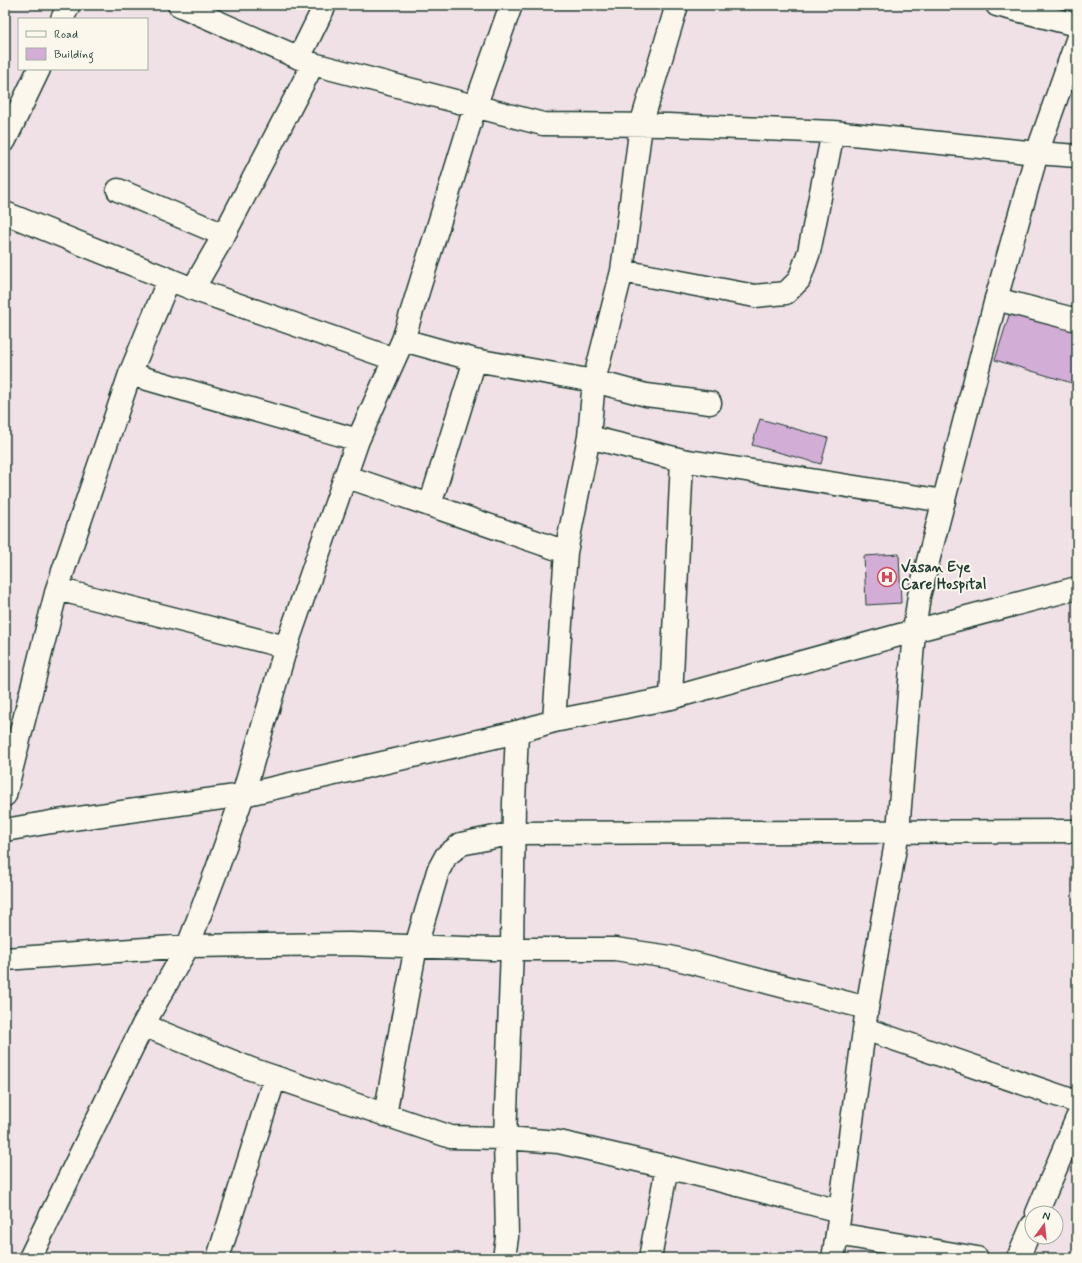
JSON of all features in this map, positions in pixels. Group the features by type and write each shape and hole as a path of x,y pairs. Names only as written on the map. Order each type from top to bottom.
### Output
{"street":[{"path":"62,18 69,5"},
{"path":"179,5 306,61 543,124 641,125 833,132 1077,156"},
{"path":"193,288 224,235 306,61 325,5"},
{"path":"30,1258 143,1025 188,946 243,794 286,647 345,476 358,440 403,340 475,107 512,5"},
{"path":"554,721 566,552 590,437 594,382 622,271 641,125 676,5"},
{"path":"1003,6 1077,25"},
{"path":"833,1258 866,1019 898,831 914,631 920,596 996,299 1037,153 1077,40"},
{"path":"5,140 38,70"},
{"path":"622,271 755,296 786,293 799,280 809,252 833,132"},
{"path":"118,190 224,235"},
{"path":"5,213 169,279 394,359"},
{"path":"5,794 57,589 130,374 169,279"},
{"path":"996,299 1077,320"},
{"path":"403,340 475,360 594,382 646,395 710,403"},
{"path":"430,505 475,360"},
{"path":"130,374 358,440"},
{"path":"590,437 682,460 944,501"},
{"path":"671,698 682,460"},
{"path":"345,476 566,552"},
{"path":"5,830 243,794 517,732 554,721 671,698 1077,588"},
{"path":"57,589 286,647"},
{"path":"504,1258 506,1237 505,1138 512,949 514,803 517,732"},
{"path":"385,1115 416,946 438,871 446,856 461,844 514,833 1077,831"},
{"path":"5,959 188,946 349,944 512,949 615,949 670,957 866,1019 1077,1102"},
{"path":"143,1025 275,1078 451,1137 505,1138 559,1142 667,1167 840,1211"},
{"path":"218,1258 275,1078"},
{"path":"1040,1205 1077,1118"},
{"path":"650,1258 667,1167"},
{"path":"837,1234 977,1258"},
{"path":"1018,1258 1024,1244"}],"building":[{"path":"1011,309 1077,329 1077,367 1072,383 995,360"},
{"path":"760,419 828,438 821,464 752,445"},
{"path":"899,554 901,603 866,605 864,556"}],"place":[{"name":"Vasan Eye Care Hospital","path":"887,577"}]}
